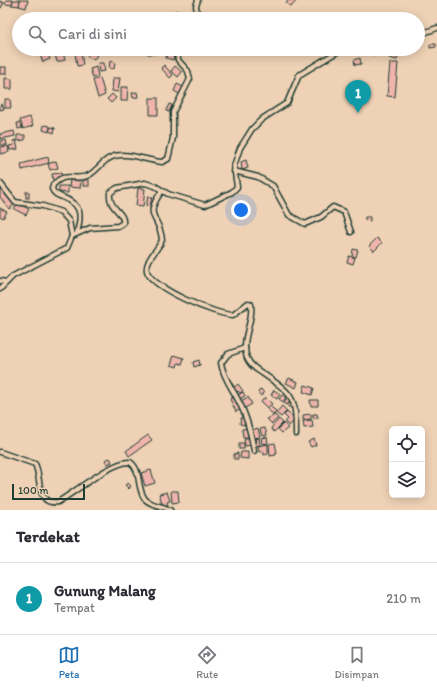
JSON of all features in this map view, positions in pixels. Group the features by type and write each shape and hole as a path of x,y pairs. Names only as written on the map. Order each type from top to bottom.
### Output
{"street":[{"path":"197,12 196,6 198,0"},
{"path":"425,32 437,28"},
{"path":"77,233 81,219 79,210 74,203 53,192 53,185 66,176 89,175 106,160 115,155 124,155 162,162 168,159 173,138 173,112 190,79 188,71 178,60 177,56"},
{"path":"0,289 13,276 67,248 72,236 77,233 90,228 118,226 123,223 122,216 110,200 110,193 115,189 145,183 185,200 199,204 208,204 235,190 237,186 234,171 240,148 252,129 262,119 287,103 299,76 331,56"},
{"path":"234,171 258,178 273,186 289,215 305,224 322,218 333,207 344,212 351,232"},
{"path":"0,183 15,202 43,206 63,213 68,222 72,236"},
{"path":"162,191 154,202 152,208 162,240 150,261 147,269 149,274 160,284 185,300 214,312 235,315 250,303 252,306 245,348 251,364 288,391 293,398 295,406 296,434"},
{"path":"0,281 7,282"},
{"path":"245,348 228,354 221,363 226,378 239,401 248,422 254,451"},
{"path":"0,452 35,464 41,491 47,501 53,503 58,502 96,477 124,462 130,462 136,470 138,484 145,499 170,510"}],"building":[{"path":"6,0 13,0 12,5 5,4"},
{"path":"13,0 20,0 19,6 12,5"},
{"path":"20,0 28,0 26,8 19,6"},
{"path":"289,0 297,0 291,7 286,3"},
{"path":"0,1 4,3 1,8 0,8"},
{"path":"430,44 436,44 436,47 430,48"},
{"path":"40,56 49,56 50,59 43,62"},
{"path":"56,56 64,56 65,60 57,62"},
{"path":"75,56 82,56 83,65 77,66"},
{"path":"87,56 96,56 94,60"},
{"path":"166,56 174,56 173,60 166,58"},
{"path":"389,56 398,56 397,60 389,58"},
{"path":"360,58 361,64 355,65 354,60"},
{"path":"110,61 115,62 114,69 109,68"},
{"path":"98,63 103,63 105,71 99,72"},
{"path":"390,63 398,63 395,97 387,96"},
{"path":"164,65 173,75 170,78 161,68"},
{"path":"175,66 182,72 178,77 171,71"},
{"path":"0,67 6,67 6,74 0,74"},
{"path":"96,67 98,76 93,78 90,69"},
{"path":"5,78 12,79 12,89 5,89"},
{"path":"100,78 105,95 98,98 93,80"},
{"path":"113,78 120,78 118,92 112,91"},
{"path":"177,84 185,88 181,95 174,91"},
{"path":"121,87 128,87 127,101 121,101"},
{"path":"137,92 138,97 133,98 132,93"},
{"path":"112,94 116,98 111,103 107,99"},
{"path":"150,98 158,98 158,115 150,115"},
{"path":"5,99 10,99 11,108 5,108"},
{"path":"2,104 4,109 0,110 0,105"},
{"path":"169,104 172,105 169,112 166,111"},
{"path":"30,117 33,126 23,129 20,120"},
{"path":"17,123 21,123 22,128 18,129"},
{"path":"44,125 50,126 49,132 43,130"},
{"path":"51,127 55,128 54,133 49,131"},
{"path":"14,131 15,136 1,139 0,134"},
{"path":"17,135 25,135 25,140 17,141"},
{"path":"6,140 7,145 0,145 0,141"},
{"path":"16,140 18,149 10,150 9,146 14,145 13,141"},
{"path":"8,146 9,152 0,154 0,147"},
{"path":"48,157 49,163 22,170 21,164"},
{"path":"246,160 248,168 242,170 241,162"},
{"path":"56,161 58,168 50,170 48,164"},
{"path":"61,173 62,176 57,177 57,180 53,181 52,174"},
{"path":"70,180 81,181 80,188 69,187"},
{"path":"83,180 89,180 89,186 83,186"},
{"path":"59,186 68,186 68,193 59,192"},
{"path":"0,188 14,205 9,209 0,197"},
{"path":"138,188 145,189 143,207 136,206"},
{"path":"26,192 29,192 29,198 26,198"},
{"path":"148,196 152,197 150,207 146,206"},
{"path":"17,203 29,209 26,215 14,209"},
{"path":"0,208 7,212 3,218 0,216"},
{"path":"365,217 370,217 370,221 365,220"},
{"path":"377,238 382,243 374,251 369,246"},
{"path":"353,249 358,250 356,257 352,256"},
{"path":"349,256 355,258 353,264 347,262"},
{"path":"174,355 184,358 182,364 178,363 177,367 171,365"},
{"path":"199,360 200,365 194,367 193,362"},
{"path":"289,378 298,382 296,388 286,383"},
{"path":"238,384 243,391 240,393 238,391 236,393 233,388"},
{"path":"305,385 314,388 312,395 303,392"},
{"path":"261,389 264,393 261,396 258,392"},
{"path":"274,390 280,394 277,399 271,395"},
{"path":"243,392 245,396 240,399 238,395"},
{"path":"282,395 286,397 283,402 279,399"},
{"path":"235,396 241,409 236,412 230,399"},
{"path":"248,397 252,404 245,408 241,401"},
{"path":"265,397 272,404 267,408 261,402"},
{"path":"287,397 291,399 287,405 284,403"},
{"path":"310,400 318,400 318,406 311,406"},
{"path":"291,401 294,404 291,408 287,406"},
{"path":"282,406 287,411 281,417 276,413"},
{"path":"271,407 276,411 274,415 268,410"},
{"path":"287,412 295,420 289,426 285,422 288,419 284,415"},
{"path":"311,414 311,419 303,420 303,415"},
{"path":"313,414 317,414 318,418 313,418"},
{"path":"275,415 278,418 272,424 267,419"},
{"path":"241,417 246,418 245,425 240,424"},
{"path":"279,419 283,423 274,432 271,428"},
{"path":"312,420 313,427 304,428 303,421"},
{"path":"284,423 288,428 282,433 278,429"},
{"path":"249,428 250,437 243,437 242,429"},
{"path":"258,428 260,437 254,438 252,430"},
{"path":"265,428 267,435 262,436 260,429"},
{"path":"148,435 152,440 129,456 126,451"},
{"path":"267,437 268,443 262,444 261,438"},
{"path":"244,438 251,438 251,445 245,446"},
{"path":"259,438 260,445 256,446 255,439"},
{"path":"314,439 316,445 311,447 308,442"},
{"path":"239,443 244,443 244,449 239,449"},
{"path":"275,443 277,453 275,453 276,455 270,456 269,444"},
{"path":"268,444 268,454 264,455 263,451 259,452 258,446"},
{"path":"241,452 248,452 248,459 240,458"},
{"path":"238,453 238,459 234,459 234,454"},
{"path":"110,458 112,462 107,464 105,460"},
{"path":"151,470 155,483 145,486 141,473"},
{"path":"128,483 131,486 129,489 125,485"},
{"path":"171,491 178,491 179,502 172,503"},
{"path":"167,492 170,501 167,502 168,505 163,506 159,494"}],"place":[{"name":"Gunung Malang","path":"358,113"}]}
